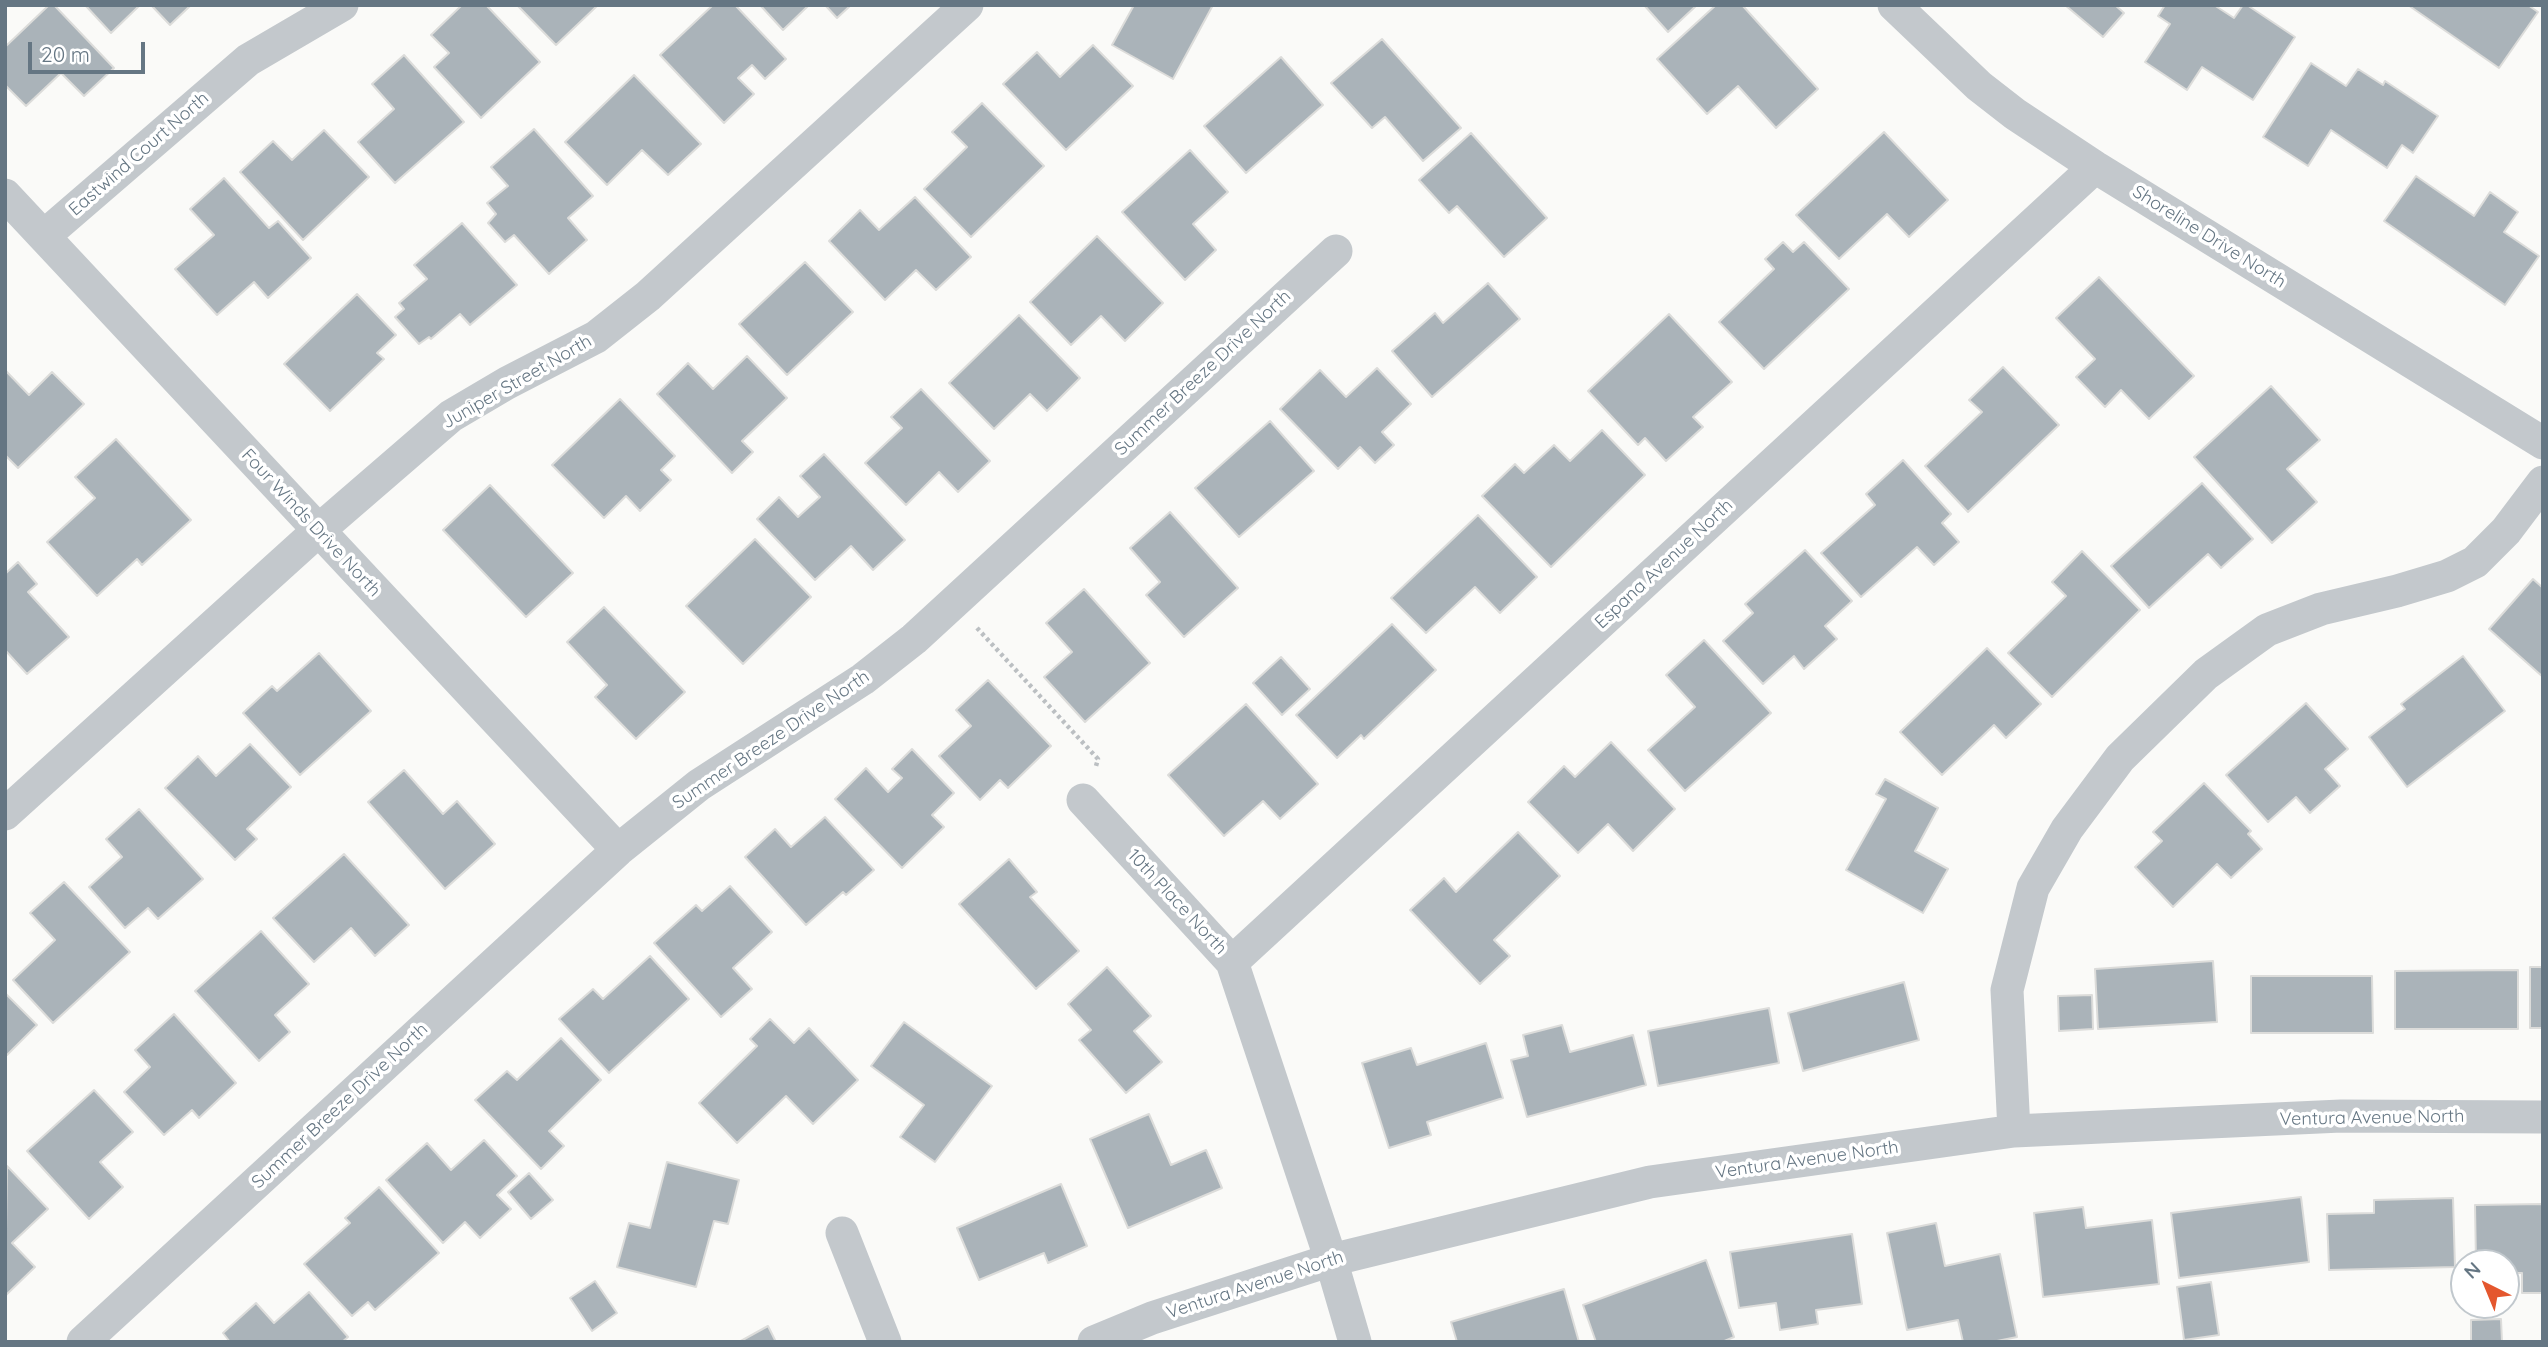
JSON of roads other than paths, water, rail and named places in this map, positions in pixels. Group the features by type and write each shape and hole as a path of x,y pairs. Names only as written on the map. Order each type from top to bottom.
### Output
{"street":[{"name":"Eastwind Court North","path":"44,236 248,60 342,5"},
{"name":"Juniper Street North","path":"5,814 319,530 451,416 507,383 596,337 648,296 967,5"},
{"name":"Shoreline Drive North","path":"1894,5 1979,86 2095,167 2543,443"},
{"name":"Espana Avenue North","path":"1232,962 2095,167"},
{"name":"Four Winds Drive North","path":"5,195 618,850"},
{"name":"Summer Breeze Drive North","path":"83,1342 618,850 699,785 863,679 914,639 1336,251"},
{"path":"2014,1131 2007,990 2033,888 2067,829 2120,758 2206,674 2267,630 2322,609 2447,576 2475,562 2506,530 2543,482"},
{"name":"10th Place North","path":"1083,800 1232,962 1331,1260 1355,1342"},
{"name":"Ventura Avenue North","path":"1094,1342 1152,1318 1331,1260 1650,1182 2014,1131 2341,1116 2543,1117"},
{"path":"842,1233 885,1342"}]}
